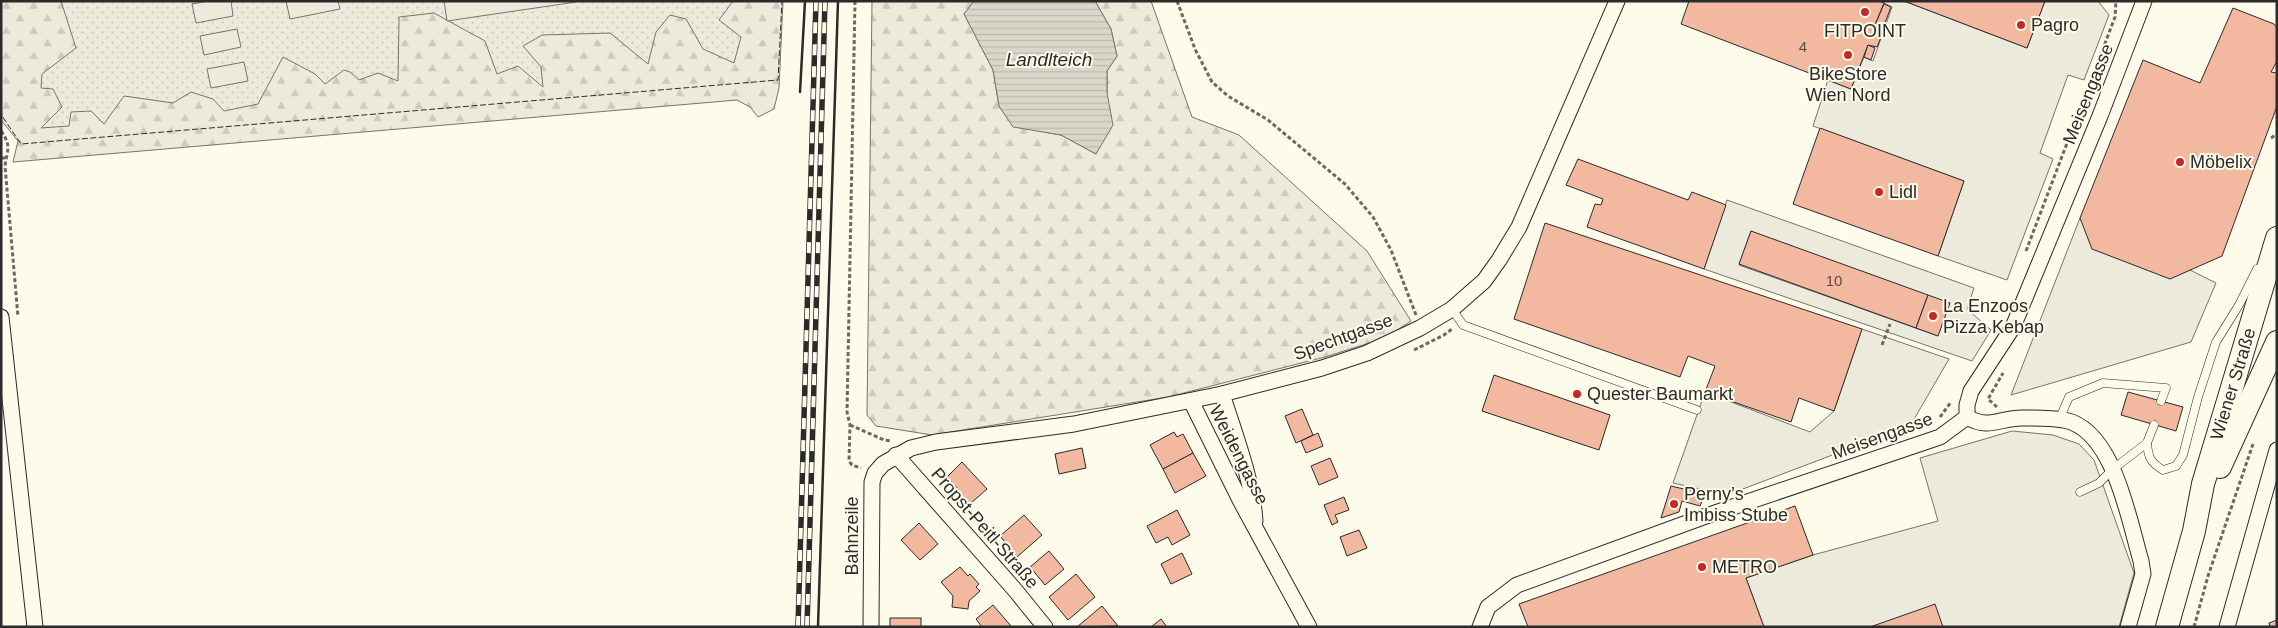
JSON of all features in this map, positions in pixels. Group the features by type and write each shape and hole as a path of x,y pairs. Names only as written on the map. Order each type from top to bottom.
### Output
{"main road":[{"name":"Wiener Straße","path":"2167,627 2267,251"},
{"name":"Wiener Straße","path":"2194,531 2277,342"}],"street":[{"name":"Spechtgasse","path":"897,448 1074,424 1191,402 1348,359 1387,345 1452,309 1484,281 1519,227 1617,1"},
{"name":"Meisengasse","path":"1480,627 1488,607 1517,584 1706,516 1940,437 1967,417 1967,405 1971,391 2013,327 2100,116 2144,1"},
{"path":"1,317 35,627"},
{"name":"Weidengasse","path":"1222,394 1254,503 1255,525"},
{"name":"Weidengasse","path":"1191,402 1309,627"},
{"path":"1967,417 1979,424 2020,418 2066,420 2085,429 2101,445 2113,469 2142,561 2143,574 2128,627"},
{"name":"Bahnzeile","path":"872,627 870,494 873,477 897,448"},
{"name":"Propst-Peitl-Straße","path":"897,448 1045,627"},
{"path":"2227,627 2277,450"}],"lane":[{"path":"2154,425 2147,443 2148,455 2153,464 2163,470 2176,466 2183,455 2198,397 2216,342 2239,305 2267,251 2277,227"},
{"path":"1452,309 1463,325 1697,410"},
{"path":"2059,420 2069,397 2104,383 2166,388 2162,401"},
{"path":"2080,492 2099,483 2113,469 2147,443"}],"path":[{"path":"855,1 847,412 850,425 849,461 852,465 873,477"},
{"path":"1176,1 1195,49 1212,82 1228,96 1268,120 1345,184 1373,217 1391,250 1420,328"},
{"path":"2025,254 2115,17 2116,1"},
{"path":"1,131 6,138 9,150 6,158 1,158"},
{"path":"2271,138 2277,134"},
{"path":"1412,350 1444,335 1461,322"},
{"path":"1882,345 1890,324"},
{"path":"1934,422 1953,400"},
{"path":"850,425 897,448"},
{"path":"2194,627 2208,576 2255,438"}],"green space":[{"path":"1,1 782,1 778,80 21,144 1,109"},
{"path":"1,1 61,1 76,48 42,74 41,88 53,89 62,107 41,128 69,126 71,112 91,111 104,124 124,96 173,103 191,92 213,99 224,111 258,104 283,57 315,74 325,84 344,70 350,72 359,80 378,73 398,81 399,17 434,13 485,41 497,74 518,66 543,87 541,67 523,46 542,35 610,33 648,64 656,32 670,15 686,19 703,49 734,63 741,37 719,20 733,1 783,1 779,88 774,109 758,117 750,107 737,100 13,162 18,141 1,120"},
{"path":"208,1 231,1 233,16 196,23 192,4"},
{"path":"286,1 338,1 340,9 290,19"},
{"path":"444,1 576,1 576,2 447,21"},
{"path":"872,1 974,1 964,14 993,70 999,106 1013,126 1061,135 1096,154 1107,93 1107,71 1117,56 1111,29 1095,1 1151,1 1192,117 1239,135 1367,251 1411,321 1385,338 1325,357 1168,397 932,435 876,426 867,415"},
{"path":"237,29 241,47 204,55 200,36"},
{"path":"244,62 248,81 211,88 207,69"}],"shaded area":[{"path":"1885,1 1904,1 2027,48 2045,1 2098,1 2109,15 2084,80 2068,75 2040,153 2053,159 2007,280 1938,256 1964,181 1813,126 1828,80 1851,89 1864,57 1873,61 1892,7 1884,3"},
{"path":"1727,200 1974,288 1967,309 1991,330 1972,361 1704,269","holes":["1751,231 1938,336 1739,265"]},
{"path":"2080,218 2170,278 2190,270 2216,283 2191,342 2011,395"},
{"path":"1862,329 1949,359 1913,421 1843,451 1727,495 1673,483 1705,392 1810,432 1834,411"},
{"path":"2012,431 2053,435 2079,444 2094,460 2134,573 2119,627 1764,627 1746,578 1813,555 1938,521 1920,458"}],"water":[{"name":"Landlteich","path":"974,1 1095,1 1111,29 1117,56 1107,71 1107,93 1113,125 1096,154 1061,135 1013,127 999,106 993,70 964,14"}],"building":[{"path":"1689,1 1879,1 1884,3 1875,25 1884,30 1877,47 1868,45 1851,89 1681,24"},
{"path":"1904,1 2045,1 2027,48"},
{"path":"1884,4 1891,7 1883,28 1875,25"},
{"name":"Möbelix","path":"2233,8 2274,24 2277,28 2277,61 2271,72 2277,73 2277,106 2222,256 2170,279 2092,249 2080,218 2143,60 2200,83"},
{"path":"1868,45 1875,48 1871,60 1864,57"},
{"name":"Lidl","path":"1820,128 1964,181 1938,256 1793,204"},
{"path":"1578,159 1688,200 1692,192 1726,205 1704,269 1587,227 1595,204 1601,205 1603,199 1566,185"},
{"path":"1545,223 1862,329 1834,411 1799,398 1791,422 1705,392 1715,366 1688,356 1680,377 1514,319"},
{"path":"1751,231 1928,295 1916,328 1739,264"},
{"name":"La Enzoos Pizza Kebap","path":"1928,295 1950,303 1938,336 1916,328"},
{"path":"1494,375 1610,415 1599,450 1482,411"},
{"path":"2128,392 2183,407 2176,431 2121,415"},
{"path":"1302,409 1313,435 1296,443 1285,416"},
{"path":"1174,432 1177,437 1183,434 1193,453 1163,469 1150,445"},
{"path":"1318,433 1323,446 1306,453 1301,441"},
{"path":"1082,448 1086,468 1059,474 1055,454"},
{"path":"1193,453 1206,476 1175,493 1163,469"},
{"path":"1330,458 1338,477 1319,485 1311,466"},
{"path":"962,462 987,489 970,504 967,500 964,502 956,493 959,490 947,477"},
{"name":"Perny’s Imbiss Stube","path":"1671,486 1705,494 1700,506 1682,501 1679,512 1661,518"},
{"path":"1344,497 1349,510 1335,515 1338,522 1332,525 1324,505"},
{"name":"METRO","path":"1795,506 1813,555 1746,578 1764,627 1528,627 1519,604"},
{"path":"1177,510 1190,535 1172,545 1168,537 1156,543 1147,526"},
{"path":"1024,515 1042,535 1017,557 1000,536"},
{"path":"919,523 938,544 920,560 901,540"},
{"path":"1359,530 1367,548 1347,556 1340,537"},
{"path":"1049,551 1064,569 1045,585 1030,567"},
{"path":"1182,553 1192,574 1171,584 1161,564"},
{"path":"960,567 979,584 976,587 980,591 969,601 968,609 952,607 953,596 941,582"},
{"path":"1076,574 1095,597 1068,620 1049,597"},
{"path":"1935,604 1943,627 1870,627 1924,608"},
{"path":"993,605 1010,627 982,627 976,619"},
{"path":"1102,606 1118,626 1077,627"},
{"path":"890,618 921,618 921,627 890,627"},
{"path":"1161,619 1167,627 1151,627"},
{"path":"2277,620 2277,627 2270,627 2269,623"}],"railway":[{"path":"798,627 816,1"},
{"path":"807,627 825,1"}],"fence":[{"path":"1,109 2,116 21,144 778,80 782,1"}],"wall":[{"path":"800,92 805,1"},
{"path":"818,627 838,1"}],"place":[{"name":"FITPOINT","path":"1865,12"},
{"name":"Pagro","path":"2021,25"},
{"name":"BikeStore Wien Nord","path":"1848,55"},
{"name":"Möbelix","path":"2180,162"},
{"name":"Lidl","path":"1879,192"},
{"name":"La Enzoos Pizza Kebap","path":"1933,316"},
{"name":"Quester Baumarkt","path":"1577,394"},
{"name":"Perny’s Imbiss Stube","path":"1674,504"},
{"name":"METRO","path":"1702,567"}]}
